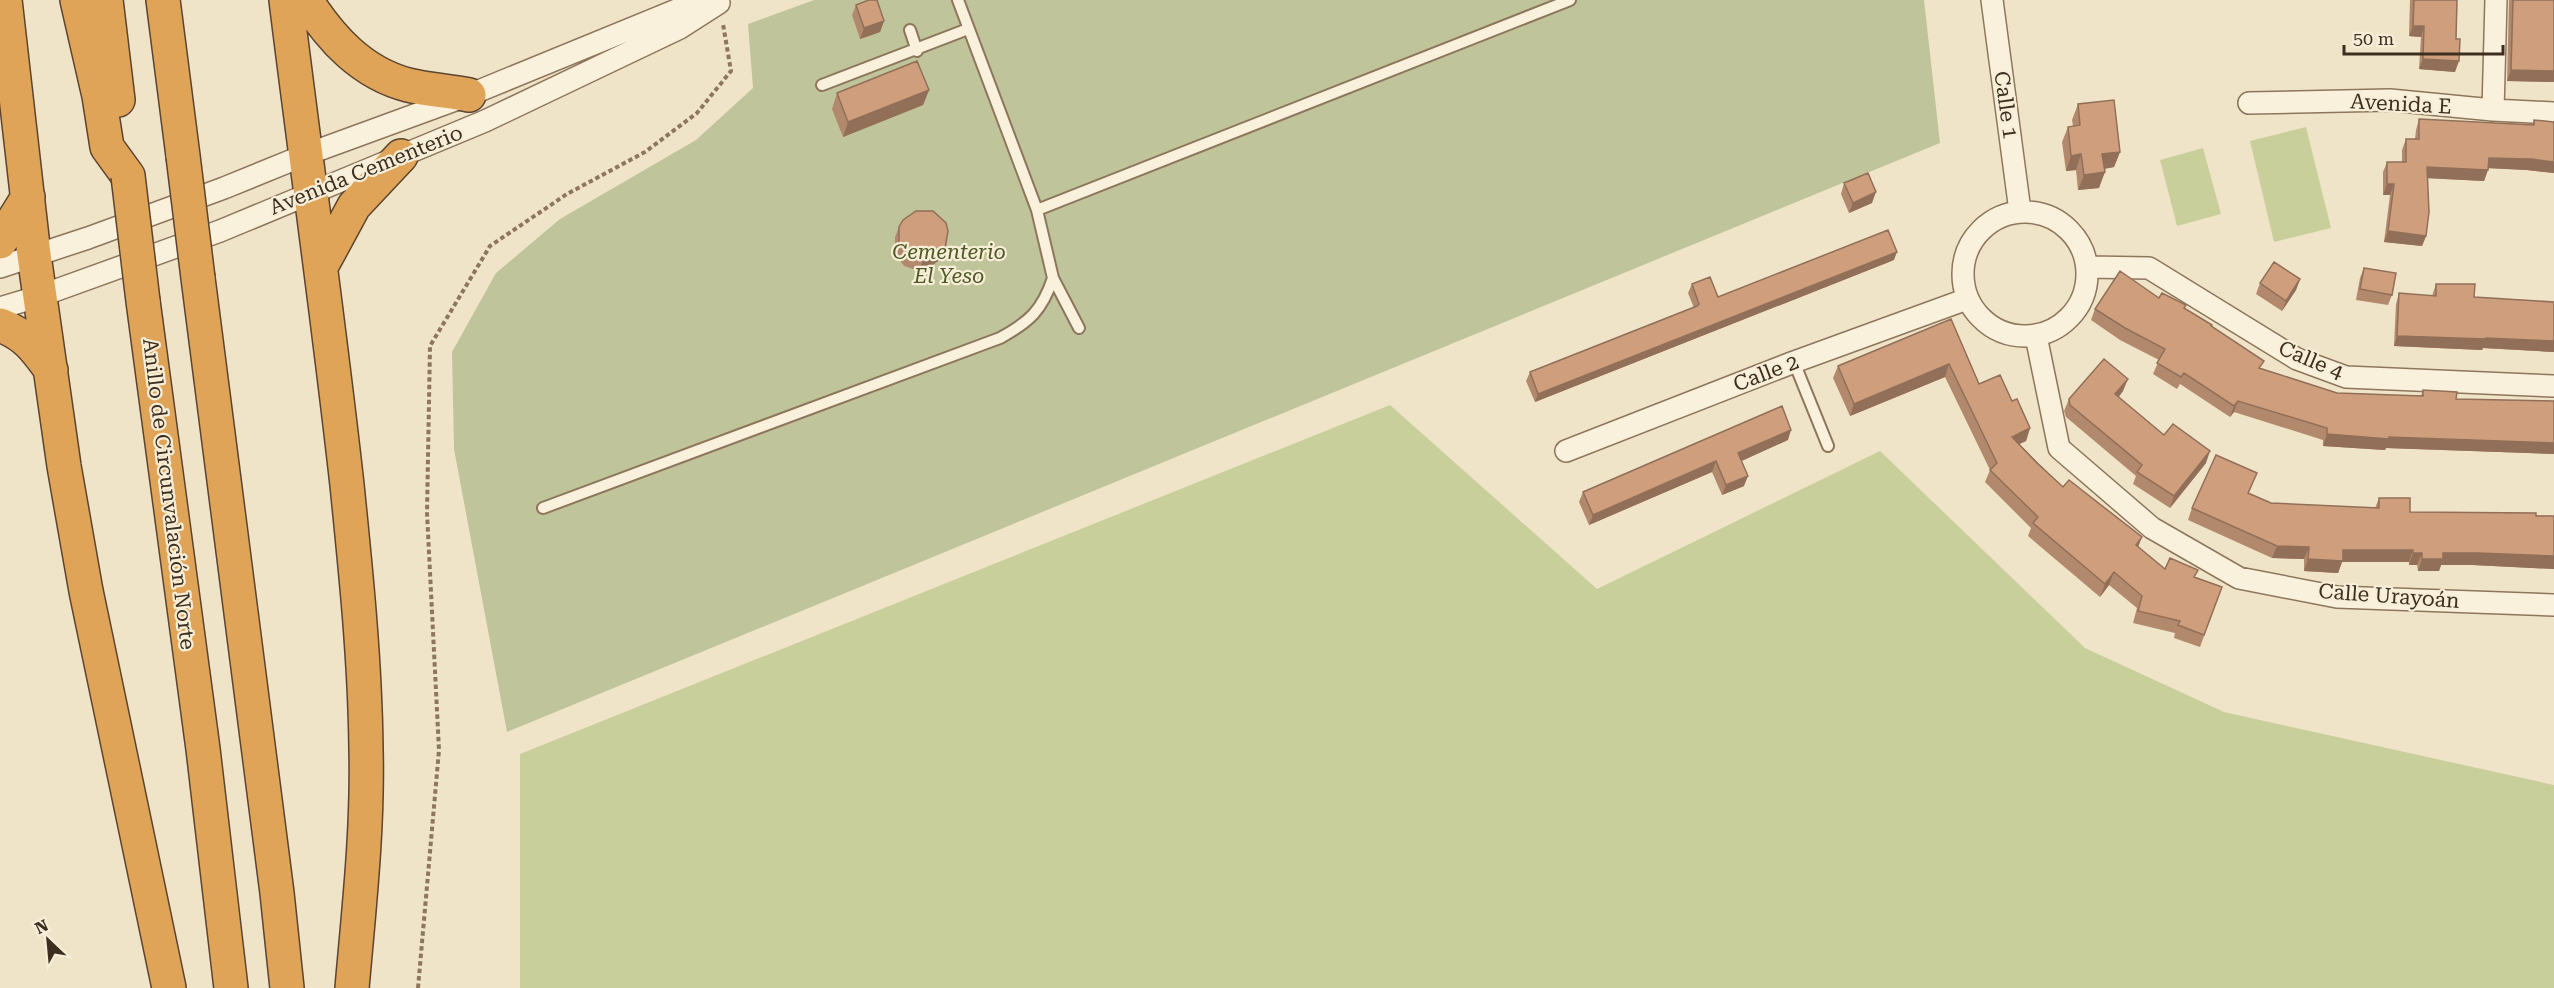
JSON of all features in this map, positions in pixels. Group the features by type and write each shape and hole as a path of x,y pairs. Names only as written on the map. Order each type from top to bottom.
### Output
{"highway":[{"path":"5,0 34,255 64,466 86,591 169,988"},
{"path":"77,0 99,96 107,147 128,176"},
{"name":"Anillo de Circunvalación Norte","path":"106,0 231,988"},
{"path":"163,0 277,893 287,988"},
{"path":"286,0 305,155 322,265 359,601 366,750 364,861 352,988"},
{"path":"306,0 335,39 370,69 411,86 469,94"},
{"path":"322,265 354,206 401,156"},
{"path":"0,242 28,197"},
{"path":"0,325 23,336 34,346 51,370"}],"street":[{"name":"Calle 1","path":"1992,0 2020,211"},
{"path":"2493,110 2496,0"},
{"name":"Avenida Cementerio","path":"0,267 88,238 224,188 469,94 679,9 722,1"},
{"name":"Avenida Cementerio","path":"0,308 40,296 220,231 485,121 680,28 722,1"},
{"name":"Avenida E","path":"2249,103 2390,99 2493,110 2554,113"},
{"path":"2020,211 2052,216 2077,237 2088,267 2086,291 2076,312 2058,328 2036,336 2015,336 1995,330 1978,316 1967,299 1962,276 1966,252 1978,232 1997,218 2020,211"},
{"name":"Calle 4","path":"2088,267 2149,268 2297,359 2346,377 2554,386"},
{"name":"Calle 2","path":"1566,451 1794,362 1967,299"},
{"name":"Calle Urayoán","path":"2036,336 2059,447 2152,528 2238,578 2337,597 2554,605"}],"lane":[{"path":"958,0 1036,210 1053,278 1079,328"},
{"path":"1036,210 1569,0"},
{"path":"822,86 917,51 968,29"},
{"path":"910,30 917,51"},
{"path":"543,508 1000,338 1028,322 1046,299 1053,278"},
{"path":"1794,362 1828,446"}],"path":[{"path":"417,988 439,750 427,513 430,346 490,246 567,194 645,152 697,113 731,71 722,1"}],"green space":[{"name":"Cementerio El Yeso","path":"814,0 1924,0 1940,143 507,732 454,449 452,352 496,273 560,219 696,140 753,88 748,24"},
{"path":"2306,127 2331,228 2274,242 2250,141"},
{"path":"2203,148 2221,214 2177,226 2160,160"},
{"path":"1390,405 1597,589 1880,451 2085,648 2224,712 2554,785 2554,988 520,988 520,754"}],"building":[{"path":"869,0 877,0 884,21 864,28 856,5"},
{"path":"2414,0 2457,0 2456,39 2460,39 2459,61 2423,59 2424,26 2413,26"},
{"path":"2513,0 2554,0 2554,71 2511,70"},
{"path":"917,61 929,90 848,122 837,93"},
{"path":"2114,100 2120,152 2102,154 2105,172 2084,175 2081,154 2071,156 2068,127 2080,125 2078,104"},
{"path":"2419,119 2534,125 2534,120 2554,122 2554,162 2489,158 2488,170 2427,167 2429,212 2426,236 2388,231 2394,184 2387,184 2387,162 2406,162 2406,139 2419,139"},
{"path":"1868,173 1876,192 1853,203 1844,183"},
{"path":"916,211 933,211 946,223 948,231 945,248 931,259 923,260 908,255 899,243 899,227 903,220"},
{"path":"1888,230 1897,252 1538,394 1530,372 1697,306 1699,304 1692,284 1710,277 1718,297"},
{"path":"2274,262 2300,279 2286,301 2260,283"},
{"path":"2364,268 2396,273 2392,295 2360,289"},
{"path":"2120,271 2159,298 2162,293 2186,305 2184,308 2264,361 2259,368 2337,393 2423,396 2423,390 2457,392 2456,399 2554,401 2554,443 2389,437 2389,439 2327,434 2327,428 2238,401 2234,406 2184,373 2181,377 2157,363 2165,349 2095,309"},
{"path":"2436,284 2475,284 2474,297 2554,302 2554,341 2397,336 2399,293 2436,296"},
{"path":"1951,319 1979,384 2000,375 2012,401 2017,399 2030,428 2012,437 2037,463 2063,487 2069,480 2142,537 2136,545 2165,569 2170,558 2198,570 2194,577 2222,587 2204,635 2178,625 2180,621 2138,611 2142,596 2114,572 2105,584 2033,523 2038,517 1990,470 1997,463 1949,364 1854,404 1838,366"},
{"path":"2104,359 2128,379 2115,394 2164,435 2173,424 2210,451 2174,496 2137,472 2142,465 2070,405 2069,399"},
{"path":"1782,406 1791,430 1738,453 1748,476 1726,485 1716,461 1593,515 1583,492"},
{"path":"2216,455 2257,473 2248,493 2271,503 2379,508 2379,498 2410,498 2410,512 2536,513 2536,516 2554,516 2554,556 2443,553 2443,559 2422,559 2422,553 2413,553 2413,550 2343,550 2343,561 2308,559 2309,547 2277,546 2192,508"}]}
